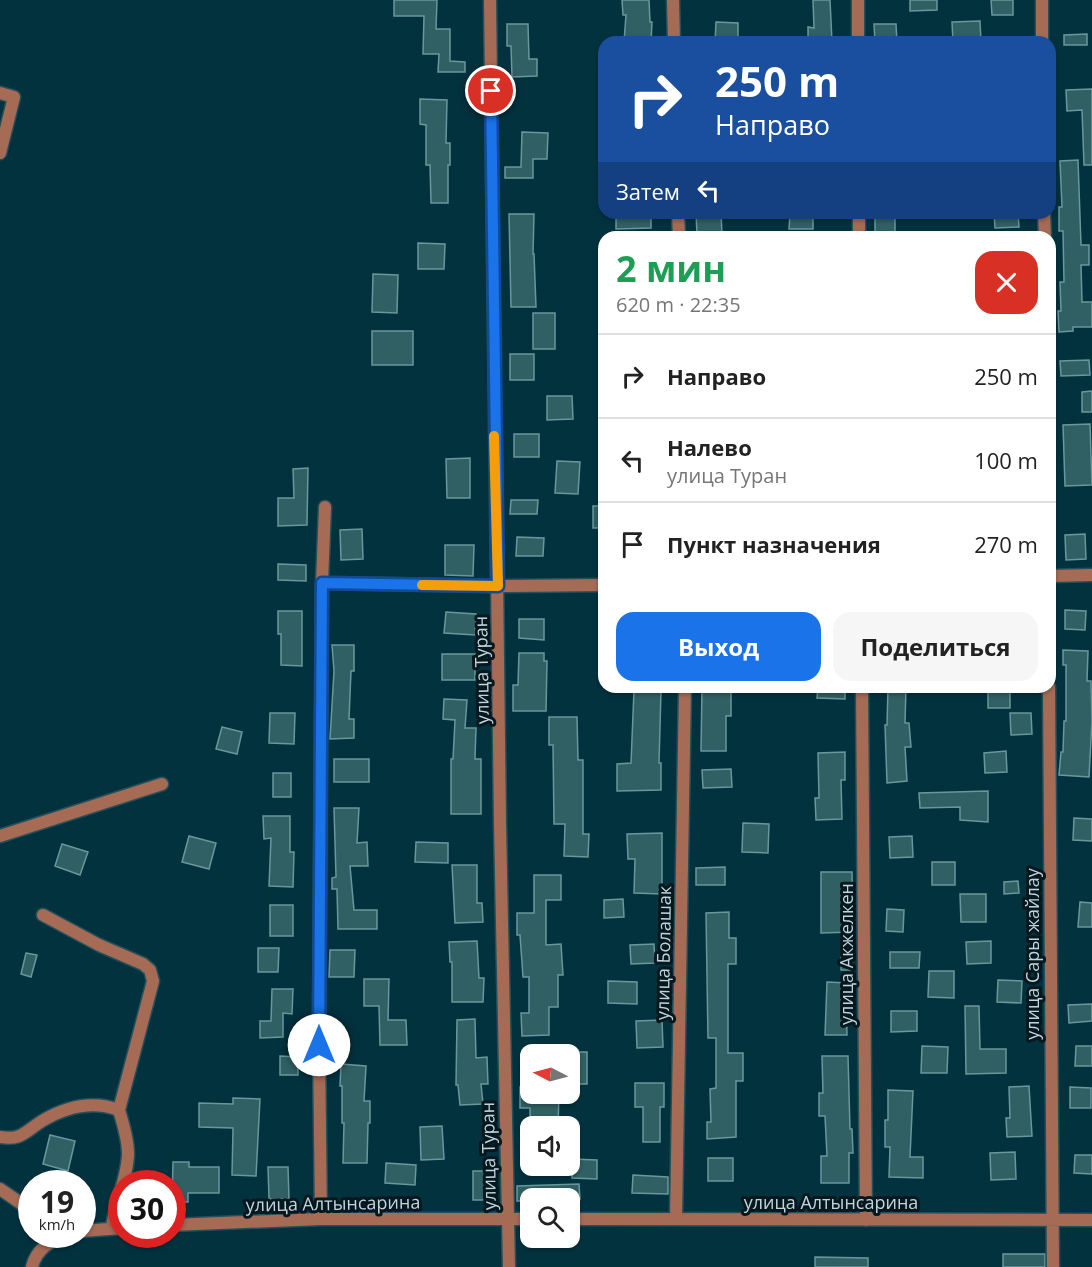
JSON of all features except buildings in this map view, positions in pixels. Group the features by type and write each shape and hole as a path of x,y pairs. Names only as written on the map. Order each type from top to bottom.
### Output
{"street":[{"name":"улица Туран","path":"490,0 500,836 509,1267"},
{"path":"673,0 674,36"},
{"path":"858,0 858,36"},
{"path":"1042,0 1042,36"},
{"path":"0,93 14,97 0,153"},
{"path":"321,1219 319,1045 322,583 325,507"},
{"path":"1056,576 1092,575"},
{"path":"322,583 598,585"},
{"name":"улица Болашак","path":"676,1219 685,693"},
{"name":"улица Акжелкен","path":"862,693 866,1220"},
{"name":"улица Сары жайлау","path":"1049,693 1053,1267"},
{"path":"0,836 162,784"},
{"path":"43,915 99,945 143,964 150,970 153,981 119,1110 128,1154 124,1170"},
{"path":"0,1137 9,1139 20,1137 42,1121 67,1109 89,1104 104,1104 119,1110"},
{"path":"0,1189 18,1201"},
{"name":"улица Алтынсарина","path":"186,1225 321,1219 520,1219"},
{"name":"улица Алтынсарина","path":"580,1219 1092,1220"},
{"path":"32,1267 39,1251 43,1248"}],"slow traffic":[{"path":"422,585 498,586 494,436"}],"route":[{"path":"319,1045 322,583 498,586 491,91"}]}
